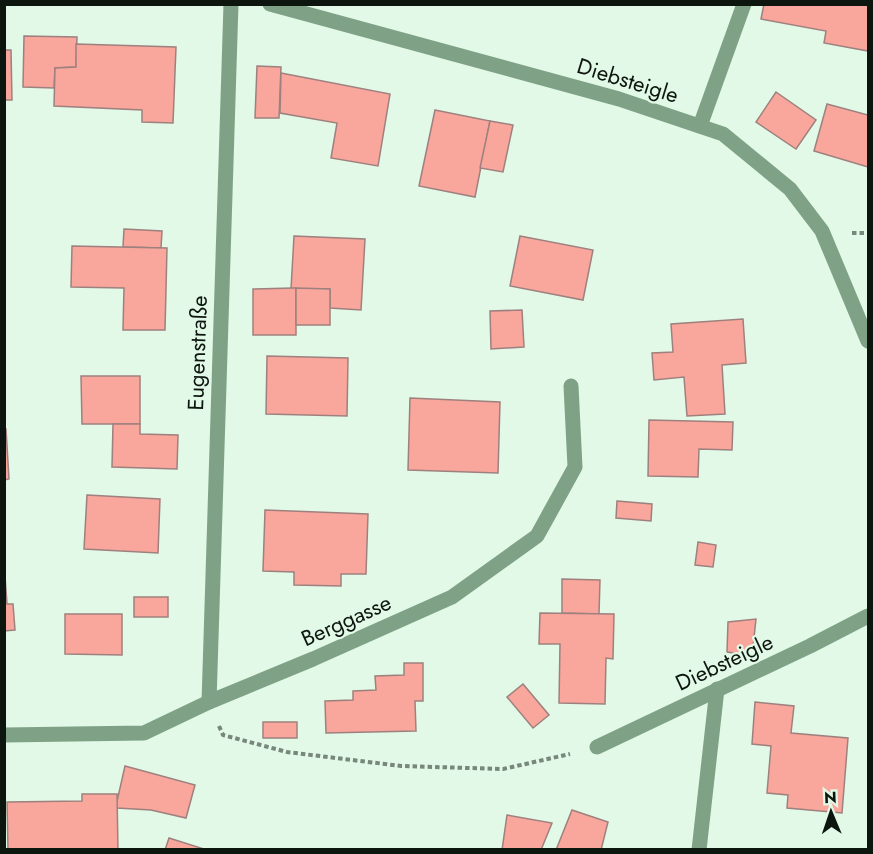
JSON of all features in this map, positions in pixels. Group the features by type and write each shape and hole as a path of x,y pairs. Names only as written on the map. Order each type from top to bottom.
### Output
{"street":[{"name":"Eugenstraße","path":"209,702 231,4"},
{"name":"Diebsteigle","path":"270,4 619,99 723,134 790,189 822,231 868,341"},
{"path":"700,126 744,4"},
{"name":"Berggasse","path":"4,735 144,733 209,702 452,597 537,536 575,467 571,386"},
{"name":"Diebsteigle","path":"597,747 868,616"},
{"path":"699,849 717,689"}],"path":[{"path":"209,702 223,735 287,752 401,766 503,769 597,747"}],"building":[{"path":"764,4 868,4 868,51 824,43 826,31 761,19"},
{"path":"24,36 77,37 76,67 55,68 54,88 23,87"},
{"path":"76,44 176,47 173,123 142,122 142,110 54,106 55,68 76,67"},
{"path":"4,50 11,50 12,100 4,100"},
{"path":"257,66 281,67 279,118 255,118"},
{"path":"281,73 390,94 378,166 331,158 337,123 280,113"},
{"path":"776,92 816,120 796,149 756,122"},
{"path":"827,104 868,115 868,167 814,151"},
{"path":"435,110 490,121 475,197 419,186"},
{"path":"490,121 513,125 503,172 480,168"},
{"path":"124,229 162,231 161,248 123,247"},
{"path":"294,236 365,239 361,310 330,308 330,289 291,289"},
{"path":"520,236 593,250 583,300 510,286"},
{"path":"72,246 167,248 165,330 123,330 124,288 71,287"},
{"path":"296,288 296,335 253,335 253,289"},
{"path":"296,288 330,289 330,325 296,325"},
{"path":"522,310 524,347 491,349 490,311"},
{"path":"743,319 746,363 722,365 725,414 687,416 684,377 654,380 652,353 673,352 671,324"},
{"path":"267,356 348,358 347,416 266,414"},
{"path":"81,376 140,376 140,424 82,424"},
{"path":"410,398 500,402 498,473 408,470"},
{"path":"649,420 733,422 732,450 699,449 698,477 648,476"},
{"path":"113,424 140,424 140,434 178,435 177,469 112,467"},
{"path":"4,429 6,429 9,479 4,480"},
{"path":"87,495 160,499 158,553 84,549"},
{"path":"617,501 652,504 651,521 616,518"},
{"path":"265,510 368,514 366,574 341,574 341,586 294,585 294,572 263,571"},
{"path":"698,542 716,545 713,567 695,565"},
{"path":"4,562 7,604 13,604 15,630 4,631"},
{"path":"562,579 600,580 599,614 562,613"},
{"path":"134,597 168,597 168,617 134,617"},
{"path":"540,613 614,614 613,659 606,658 605,704 559,703 560,644 539,644"},
{"path":"65,614 122,614 122,655 65,654"},
{"path":"756,619 753,647 740,654 727,652 728,622"},
{"path":"404,663 423,663 423,701 415,701 416,731 326,733 325,701 353,700 353,691 376,690 375,676 404,675"},
{"path":"523,684 549,715 533,728 507,697"},
{"path":"755,702 794,706 791,733 848,738 842,813 787,808 788,795 767,793 771,746 752,744"},
{"path":"263,722 297,722 297,738 263,738"},
{"path":"125,766 195,785 186,818 151,810 117,808 117,794 118,797"},
{"path":"82,794 117,794 118,850 8,850 7,802 82,801"},
{"path":"572,810 608,822 601,850 556,850"},
{"path":"507,815 552,823 541,850 502,850"},
{"path":"169,838 204,849 204,850 165,850"}]}
